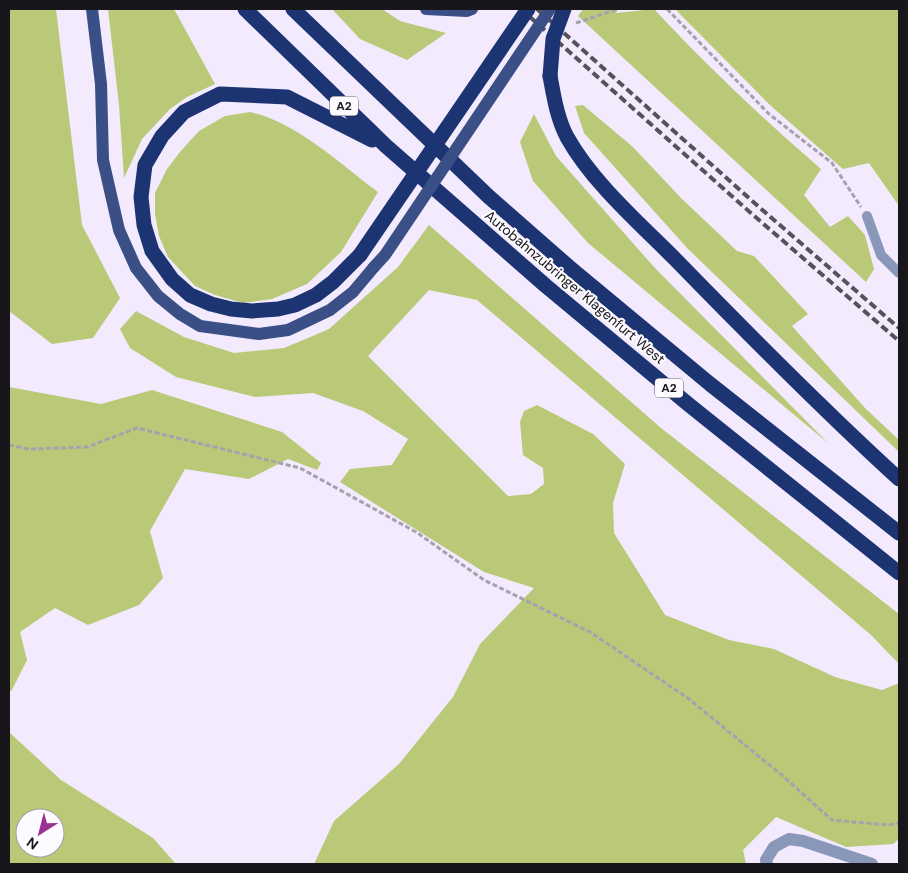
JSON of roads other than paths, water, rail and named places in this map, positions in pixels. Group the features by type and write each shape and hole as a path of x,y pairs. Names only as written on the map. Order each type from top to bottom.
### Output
{"highway":[{"name":"Autobahnzubringer Klagenfurt West","path":"245,9 386,146 553,292 899,573"},
{"name":"Autobahnzubringer Klagenfurt West","path":"293,9 488,196 569,267 710,384 899,533"},
{"path":"386,146 286,97 220,94 184,112 162,136 145,165 141,197 144,225 152,251 172,279 190,294 211,304 231,309 252,311 278,309 295,305 316,295 333,282 360,255 528,9"},
{"path":"564,9 554,39 550,76 557,113 568,138 595,177 741,327 866,450 899,479"}],"main road":[{"path":"92,9 101,84 103,160 119,230 136,268 158,296 180,314 200,326 259,334 288,330 330,310 353,292 385,255 550,9"},
{"path":"426,9 467,11 472,9"}],"street":[{"path":"766,864 766,860 774,847 789,839 872,864"}],"lane":[{"path":"867,216 881,255 899,274"}],"railway":[{"path":"521,9 752,214 899,341"},
{"path":"537,9 759,207 899,328"}]}
